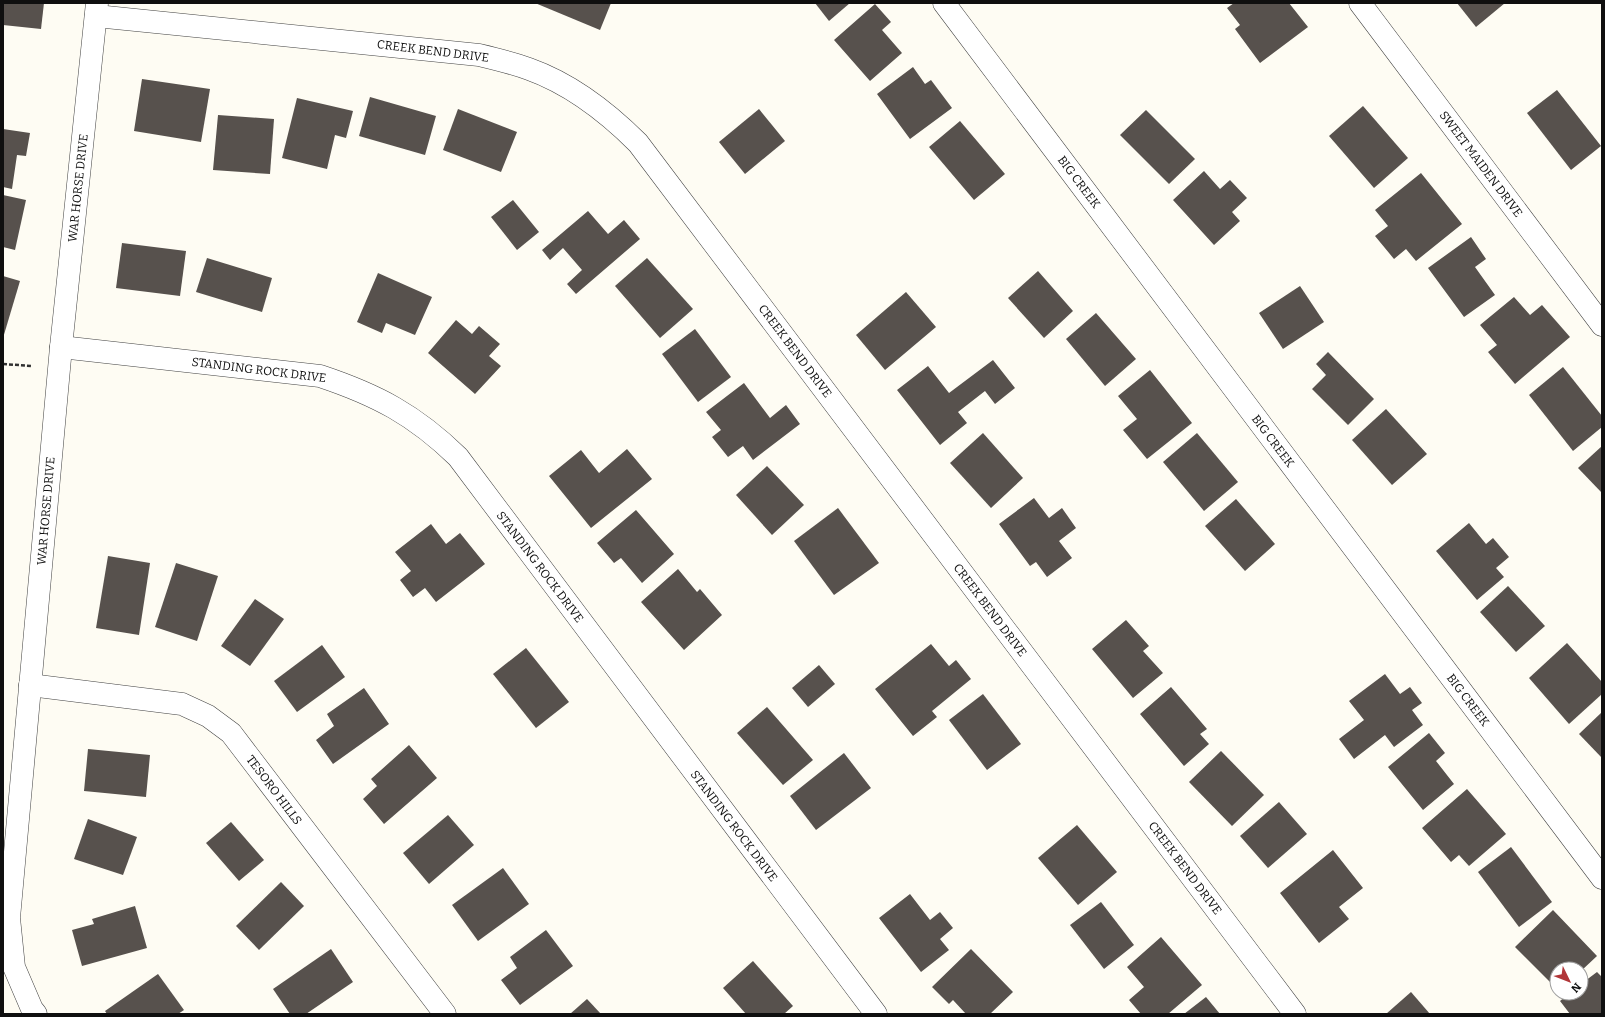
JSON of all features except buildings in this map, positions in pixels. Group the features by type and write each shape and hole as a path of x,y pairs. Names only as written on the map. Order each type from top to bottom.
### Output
{"street":[{"name":"BIG CREEK","path":"944,3 1602,878"},
{"name":"SWEET MAIDEN DRIVE","path":"1360,3 1602,325"},
{"name":"WAR HORSE DRIVE","path":"36,1014 32,1009 14,966 9,918 60,348 97,10"},
{"name":"CREEK BEND DRIVE","path":"97,10 479,55 529,69 555,80 576,92 619,124 638,142 1295,1014"},
{"name":"STANDING ROCK DRIVE","path":"60,348 320,376 348,385 396,408 418,422 439,439 458,457 876,1014"},
{"name":"TESORO HILLS","path":"30,686 182,704 208,716 231,733 445,1014"}]}
